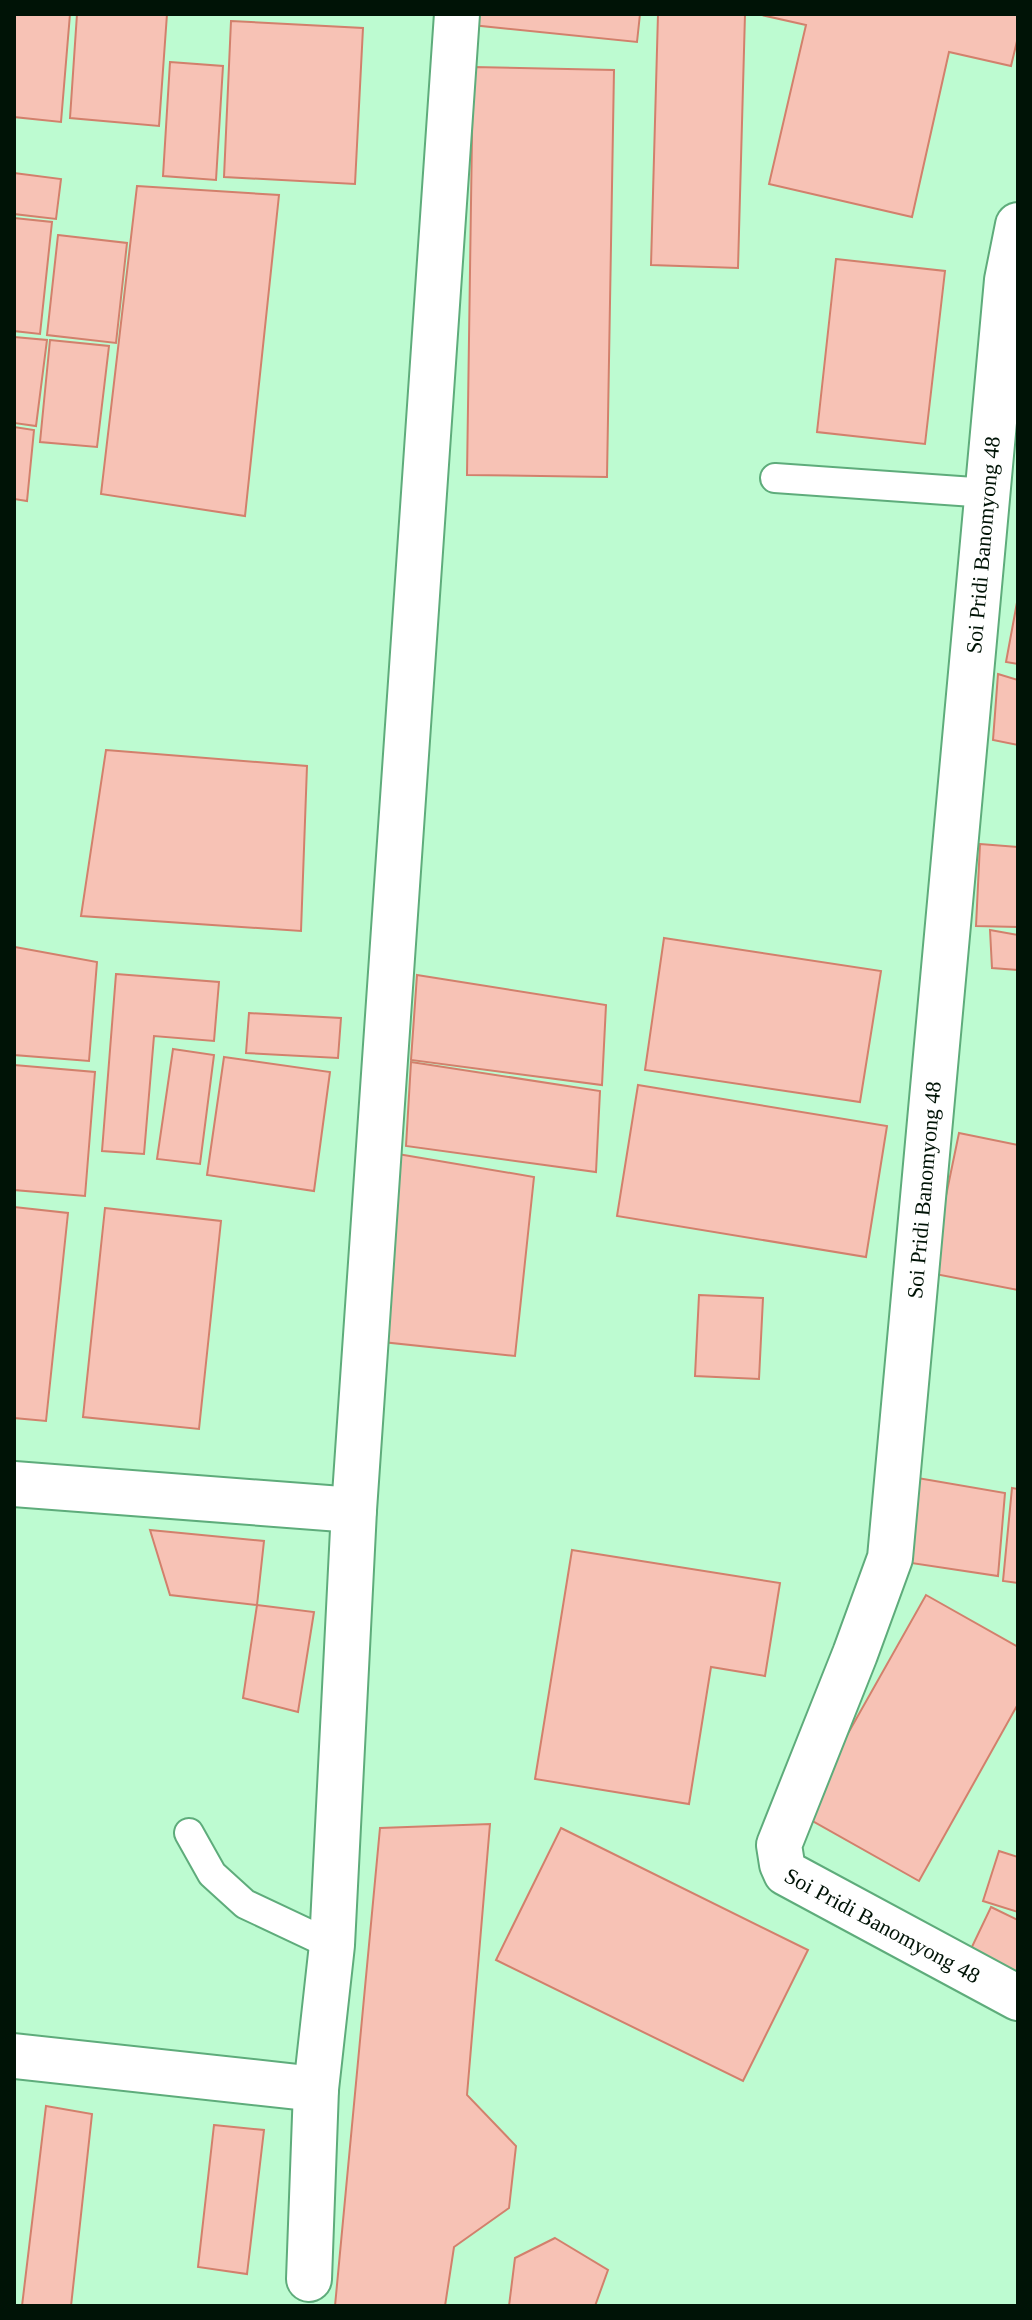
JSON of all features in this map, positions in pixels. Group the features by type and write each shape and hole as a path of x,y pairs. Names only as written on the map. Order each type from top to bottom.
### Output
{"street":[{"path":"309,2279 316,2089 332,1945 354,1510 457,14"},
{"name":"Soi Pridi Banomyong 48","path":"1018,225 1007,280 890,1558 779,1845 786,1873 1018,1998"},
{"path":"14,1484 354,1510"},
{"path":"14,2056 316,2089"}],"lane":[{"path":"775,478 988,493"},
{"path":"189,1833 212,1874 245,1904 332,1945"}],"building":[{"path":"14,14 70,14 61,122 14,117"},
{"path":"77,14 167,14 159,126 70,118"},
{"path":"473,14 640,14 637,42 472,25"},
{"path":"658,14 745,14 738,268 651,265"},
{"path":"757,14 1018,14 1018,37 1011,66 949,52 912,217 769,184 806,25"},
{"path":"231,21 363,28 355,184 224,177"},
{"path":"170,62 223,66 216,180 163,176"},
{"path":"473,67 614,70 607,477 467,475"},
{"path":"14,173 61,179 56,219 14,214"},
{"path":"137,186 279,195 245,516 101,494"},
{"path":"14,218 52,222 40,334 14,331"},
{"path":"58,235 127,243 116,343 47,335"},
{"path":"836,259 945,271 925,444 817,432"},
{"path":"14,337 47,340 36,426 14,423"},
{"path":"50,340 109,346 97,447 40,442"},
{"path":"14,427 34,430 27,501 14,499"},
{"path":"1018,597 1018,664 1006,662"},
{"path":"998,674 1018,680 1018,745 993,740"},
{"path":"106,750 307,766 301,931 81,916"},
{"path":"980,844 1018,847 1018,927 976,926"},
{"path":"990,930 1018,935 1018,970 992,968"},
{"path":"664,938 881,971 860,1102 645,1070"},
{"path":"15,947 97,962 89,1061 14,1055"},
{"path":"116,974 219,982 214,1041 154,1036 144,1154 102,1151"},
{"path":"417,975 606,1005 602,1085 411,1060"},
{"path":"249,1013 341,1018 338,1058 246,1053"},
{"path":"173,1049 214,1055 200,1164 157,1159"},
{"path":"224,1057 330,1072 314,1191 207,1175"},
{"path":"411,1062 600,1091 596,1172 406,1146"},
{"path":"14,1065 95,1072 85,1196 14,1190"},
{"path":"638,1085 887,1126 866,1257 617,1216"},
{"path":"959,1133 1018,1145 1018,1290 930,1273"},
{"path":"386,1152 534,1177 515,1356 373,1341"},
{"path":"14,1207 68,1213 46,1421 14,1418"},
{"path":"105,1208 221,1221 199,1429 83,1417"},
{"path":"699,1295 763,1298 759,1379 695,1376"},
{"path":"906,1476 1005,1493 998,1576 898,1561"},
{"path":"1012,1488 1018,1489 1018,1583 1003,1581"},
{"path":"150,1530 264,1541 257,1605 170,1595"},
{"path":"572,1550 780,1583 765,1676 711,1667 689,1804 535,1779"},
{"path":"926,1595 1018,1647 1018,1704 919,1881 802,1815"},
{"path":"257,1605 314,1612 298,1712 243,1698"},
{"path":"490,1824 467,2095 516,2146 509,2208 454,2247 445,2306 335,2306 380,1828"},
{"path":"561,1828 808,1950 743,2081 496,1960"},
{"path":"999,1851 1018,1857 1018,1912 983,1901"},
{"path":"991,1907 1018,1920 1018,1976 969,1953"},
{"path":"46,2106 92,2114 71,2306 22,2306"},
{"path":"214,2125 264,2130 247,2274 198,2267"},
{"path":"555,2238 608,2270 595,2306 509,2306 515,2258"}]}
